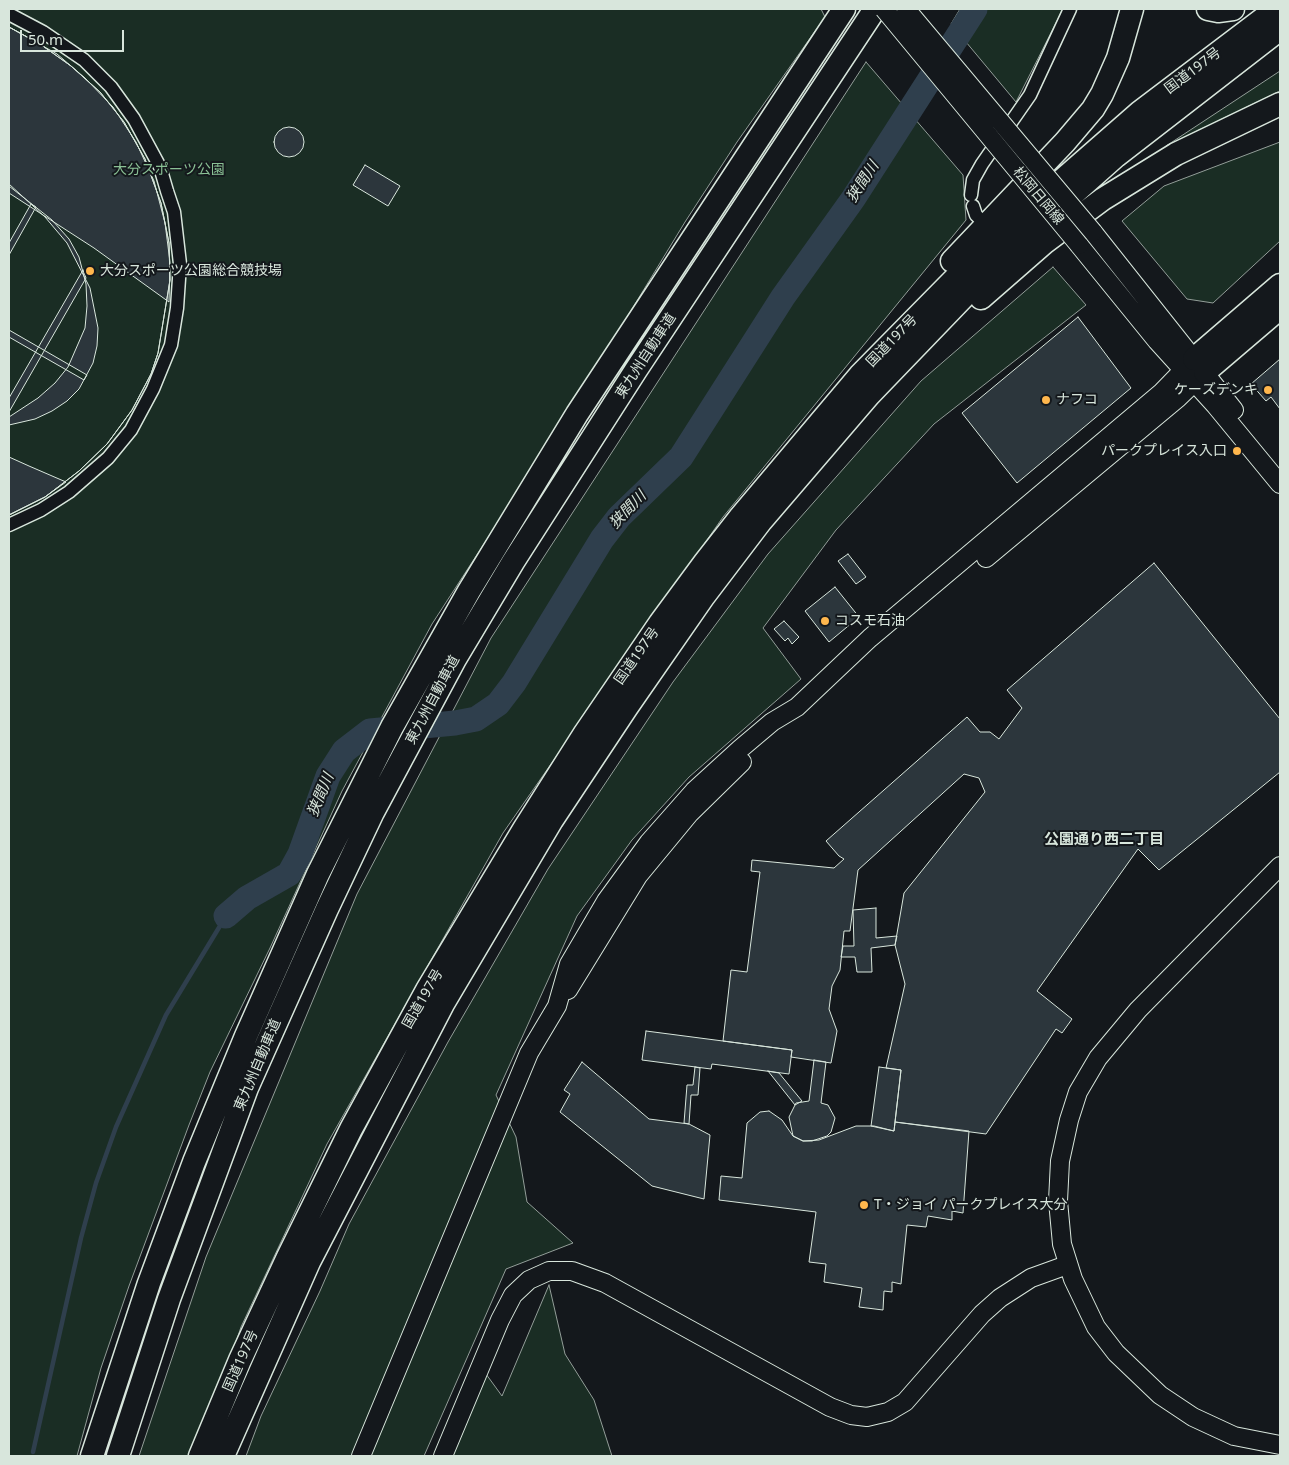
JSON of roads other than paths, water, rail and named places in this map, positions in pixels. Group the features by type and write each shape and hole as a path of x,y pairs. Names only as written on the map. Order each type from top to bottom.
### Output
{"highway":[{"name":"東九州自動車道","path":"92,1456 143,1302 194,1162 291,936 375,760 445,656 513,562 636,370 874,9"},
{"path":"860,374 920,296 976,209 1065,142 1093,109 1118,58 1132,9"},
{"path":"1208,9 1218,11 1233,9"},
{"name":"国道197号","path":"200,1456 240,1360 351,1129 426,990 524,828 595,718 671,608 741,516 860,374 988,245 1076,165 1187,74 1276,9"},
{"name":"東九州自動車道","path":"118,1456 168,1299 247,1088 312,942 445,656 479,575 577,414 841,13"},
{"name":"国道197号","path":"223,1456 308,1262 443,1004 512,884 558,812 627,707 749,536 869,395 999,260 1116,156 1280,28"},
{"path":"749,536 801,487 938,338 1044,242 1103,199 1176,154 1280,104"},
{"path":"1194,371 1280,285"},
{"path":"1194,371 1280,308"}],"street":[{"name":"松岡日岡線","path":"884,9 1079,245 1194,371"},
{"name":"松岡日岡線","path":"906,9 1093,232 1194,371"},
{"path":"976,209 973,180 982,164 1030,96 1070,9"},
{"path":"9,14 43,32 84,60 111,88 134,119 160,167 174,212 180,264 180,287 171,345 153,389 131,430 108,458 69,492 40,510 9,525"},
{"path":"1194,371 1280,465"},
{"path":"1194,371 1280,484"},
{"path":"361,1456 497,1129 541,1047 557,1006 575,980 623,898 673,832 798,707 1015,534 1194,371"},
{"path":"1280,866 1121,1028 1098,1058 1078,1092 1064,1139 1058,1180 1059,1222 1067,1265 1086,1309 1105,1340 1128,1366 1160,1395 1192,1417 1221,1431 1248,1440 1280,1445"},
{"path":"443,1456 500,1320 513,1295 529,1280 549,1271 572,1271 604,1283 830,1407 851,1415 866,1417 888,1412 905,1402 982,1314 1000,1298 1031,1278 1067,1265"}],"waterway":[{"name":"狭間川","path":"226,916 247,898 289,874 300,854 328,776 344,751 370,731 455,723 476,719 498,704 514,683 602,539 619,517 681,457 783,297 853,199 975,9"},
{"path":"33,1452 81,1238 96,1183 116,1127 166,1015 226,916"}],"place":[{"name":"大分スポーツ公園総合競技場","path":"90,271"},
{"name":"ケーズデンキ","path":"1268,390"},
{"name":"ナフコ","path":"1046,400"},
{"name":"パークプレイス入口","path":"1237,451"},
{"name":"コスモ石油","path":"825,621"},
{"name":"T・ジョイ パークプレイス大分","path":"864,1205"}],"district":[{"name":"公園通り西二丁目","path":"1104,840"}],"park label":[{"name":"大分スポーツ公園","path":"169,170"}]}
